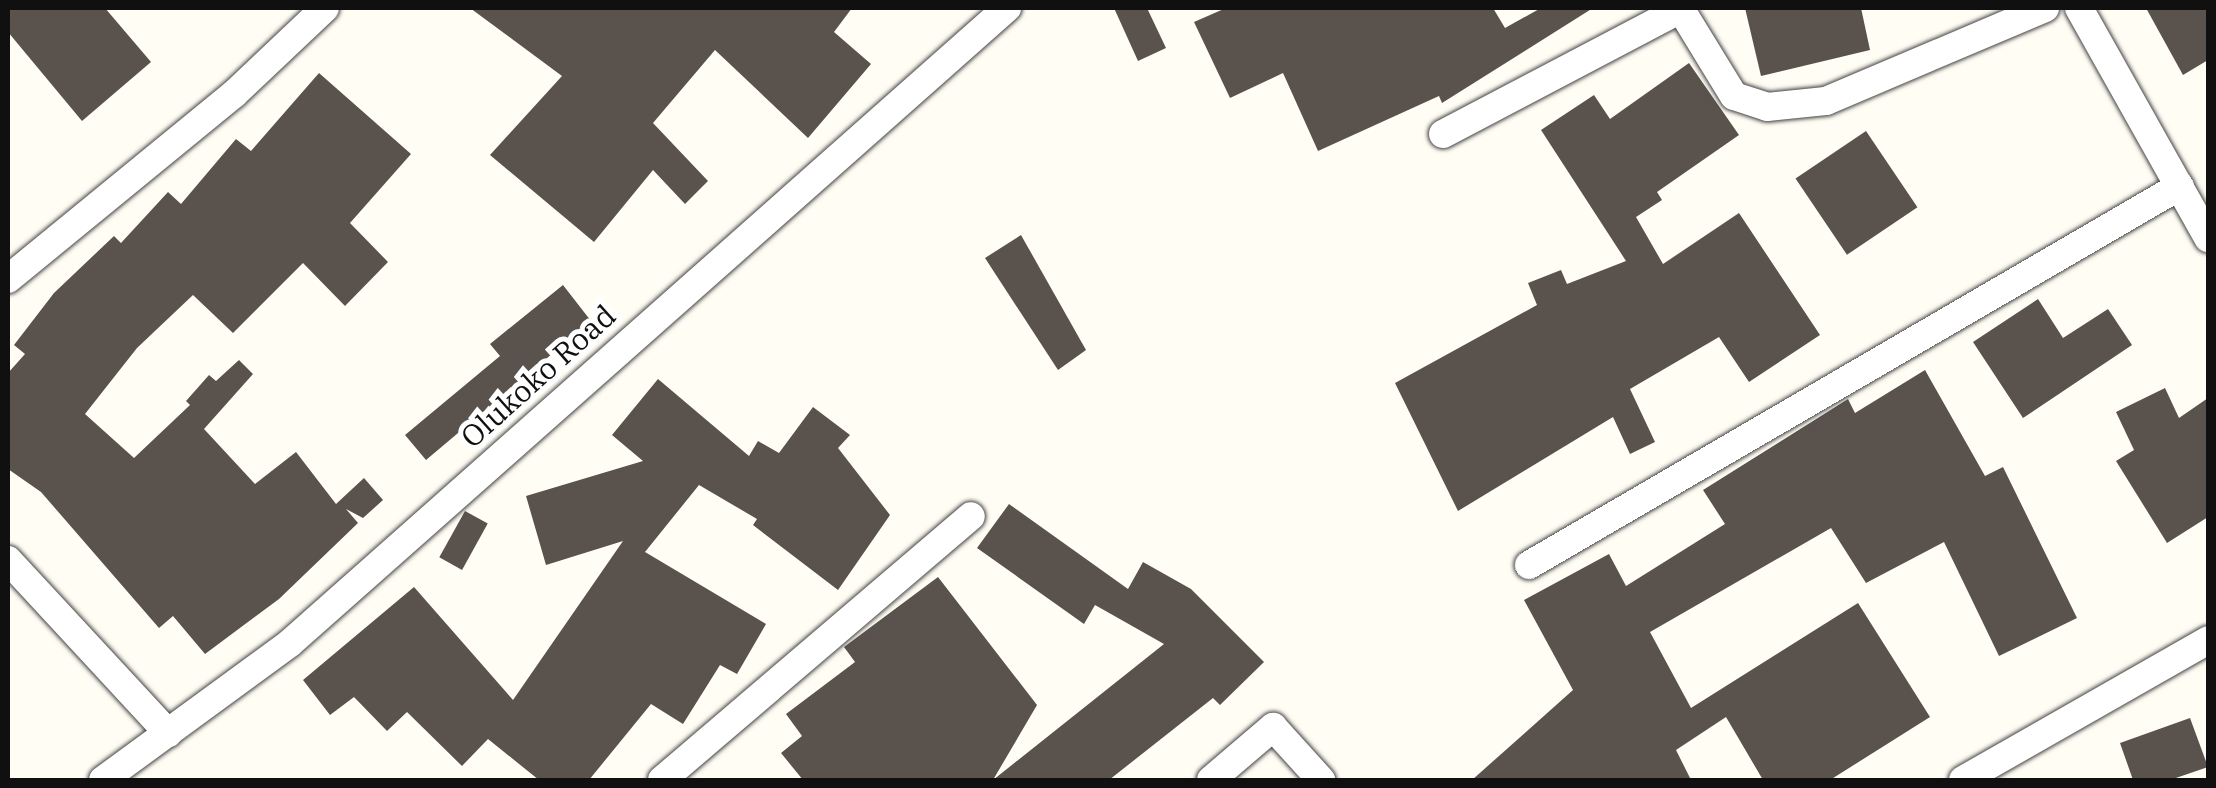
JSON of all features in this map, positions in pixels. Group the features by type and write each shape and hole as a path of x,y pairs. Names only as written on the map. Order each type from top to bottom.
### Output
{"street":[{"path":"8,278 234,94 325,8"},
{"name":"Olukoko Road","path":"103,780 290,642 1007,8"},
{"path":"1443,134 1680,8 1734,96 1767,107 1826,101 2045,8"},
{"path":"2079,8 2208,238"},
{"path":"1529,565 2180,186"},
{"path":"662,780 971,516"},
{"path":"8,560 168,732"},
{"path":"1963,780 2208,640"},
{"path":"1211,780 1273,727 1321,780"}],"building":[{"path":"8,8 105,8 151,62 82,121 8,32"},
{"path":"470,8 852,8 834,32 871,64 808,138 715,50 653,123 708,181 685,204 653,170 594,242 490,155 562,76"},
{"path":"1114,8 1147,8 1166,48 1138,61"},
{"path":"1226,8 1493,8 1505,28 1541,8 1593,8 1442,103 1439,96 1318,151 1283,73 1230,98 1194,22"},
{"path":"1745,8 1861,8 1870,50 1761,76"},
{"path":"2146,8 2208,8 2208,60 2183,75"},
{"path":"1689,63 1739,135 1657,192 1662,200 1636,217 1663,264 1739,213 1820,335 1749,382 1719,337 1630,389 1655,442 1630,454 1613,417 1458,511 1395,383 1537,305 1528,283 1561,270 1567,284 1626,261 1541,130 1594,95 1610,119"},
{"path":"319,73 411,154 350,223 388,262 345,306 303,263 233,333 193,295 137,348 85,414 134,458 190,405 186,401 209,375 216,381 239,360 253,374 204,429 255,484 296,452 336,504 364,478 383,500 363,518 346,509 358,523 279,599 205,654 173,616 159,628 41,492 8,469 8,373 25,354 14,345 54,293 114,236 121,243 168,192 181,204 236,139 251,151"},
{"path":"1866,131 1917,207 1847,255 1796,179"},
{"path":"1021,235 1086,350 1058,370 985,258"},
{"path":"563,285 591,321 426,460 405,435 500,356 490,344"},
{"path":"2038,299 2063,338 2108,309 2132,345 2023,418 1973,342"},
{"path":"1925,370 1985,476 2003,467 2077,618 1999,656 1944,542 1866,583 1831,528 1650,632 1691,708 1858,603 1930,717 1830,780 1763,780 1726,717 1676,750 1691,780 1472,780 1573,690 1524,600 1609,554 1626,586 1725,524 1703,490 1848,399 1855,413"},
{"path":"658,379 749,456 758,441 779,453 813,407 850,435 838,448 890,515 838,590 753,525 757,519 699,485 645,552 766,624 737,674 720,665 683,724 651,704 589,780 539,780 488,739 462,766 407,712 387,731 354,697 330,715 303,680 414,587 513,700 623,541 546,565 526,496 643,461 612,435"},
{"path":"2165,388 2179,418 2208,398 2208,517 2167,543 2116,461 2134,450 2116,412"},
{"path":"1009,504 1128,589 1143,562 1191,589 1264,662 1220,705 1213,698 1109,780 993,780 1164,644 1095,605 1084,624 977,548"},
{"path":"465,511 488,524 462,570 439,557"},
{"path":"938,577 1037,705 993,780 803,780 781,753 802,736 786,714 855,662 844,647"},
{"path":"2190,718 2208,767 2170,780 2133,780 2120,743"}]}
